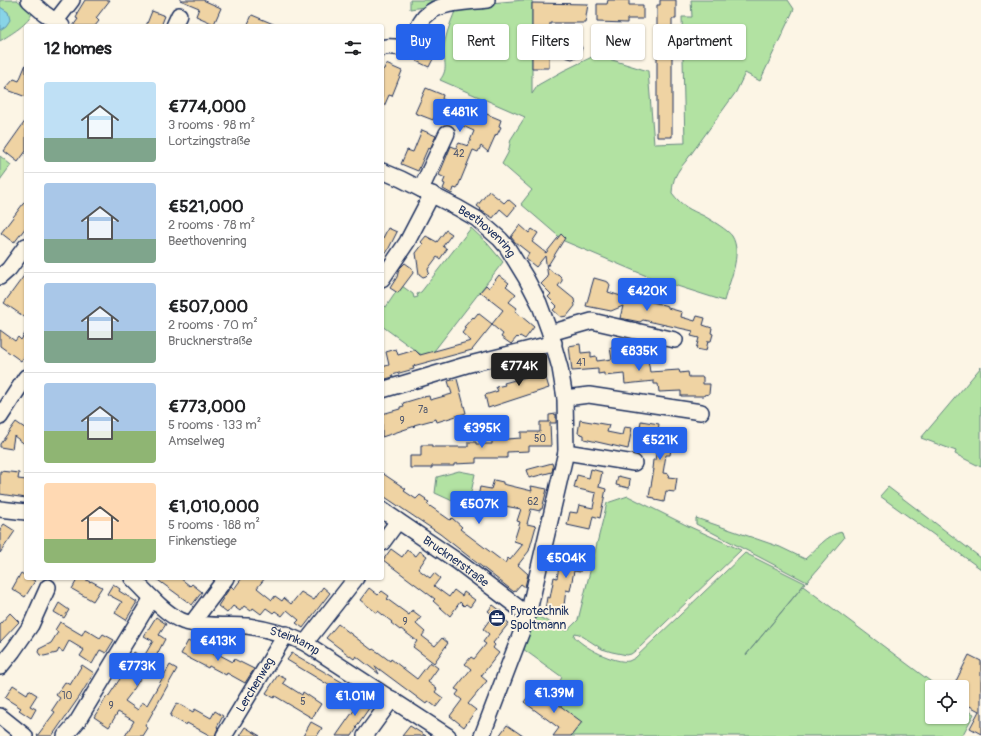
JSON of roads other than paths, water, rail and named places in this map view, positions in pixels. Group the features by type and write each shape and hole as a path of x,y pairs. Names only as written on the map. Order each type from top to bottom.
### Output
{"street":[{"path":"29,0 58,24 72,0"},
{"path":"384,47 387,46 403,48 408,45 424,18 434,10 450,5 486,0"},
{"path":"384,276 407,242 427,192 447,133"},
{"name":"Beethovenring","path":"384,172 427,192 477,219 491,230 507,247 539,303 552,338 560,368 564,398 566,452 528,614 482,736"},
{"path":"0,277 24,249"},
{"path":"384,389 552,338 592,320 675,340"},
{"path":"0,417 24,380"},
{"path":"564,398 589,396 702,412"},
{"path":"566,452 634,463"},
{"path":"0,509 24,512"},
{"name":"Brucknerstraße","path":"384,511 528,614"},
{"path":"384,540 398,521"},
{"name":"Steinkamp","path":"134,580 152,598 180,620 192,623 247,626 286,634 305,643 448,736"},
{"path":"192,623 224,580"},
{"path":"305,643 354,580"},
{"path":"0,667 31,625 48,587"},
{"path":"65,736 77,722 152,598"},
{"name":"Lerchenweg","path":"224,736 286,634"},
{"path":"365,736 392,699"},
{"path":"0,716 25,736"}],"water":[{"path":"0,7 8,12 10,20 6,26 0,30"}],"place":[{"name":"Pyrotechnik Spoltmann","path":"497,618"}]}
